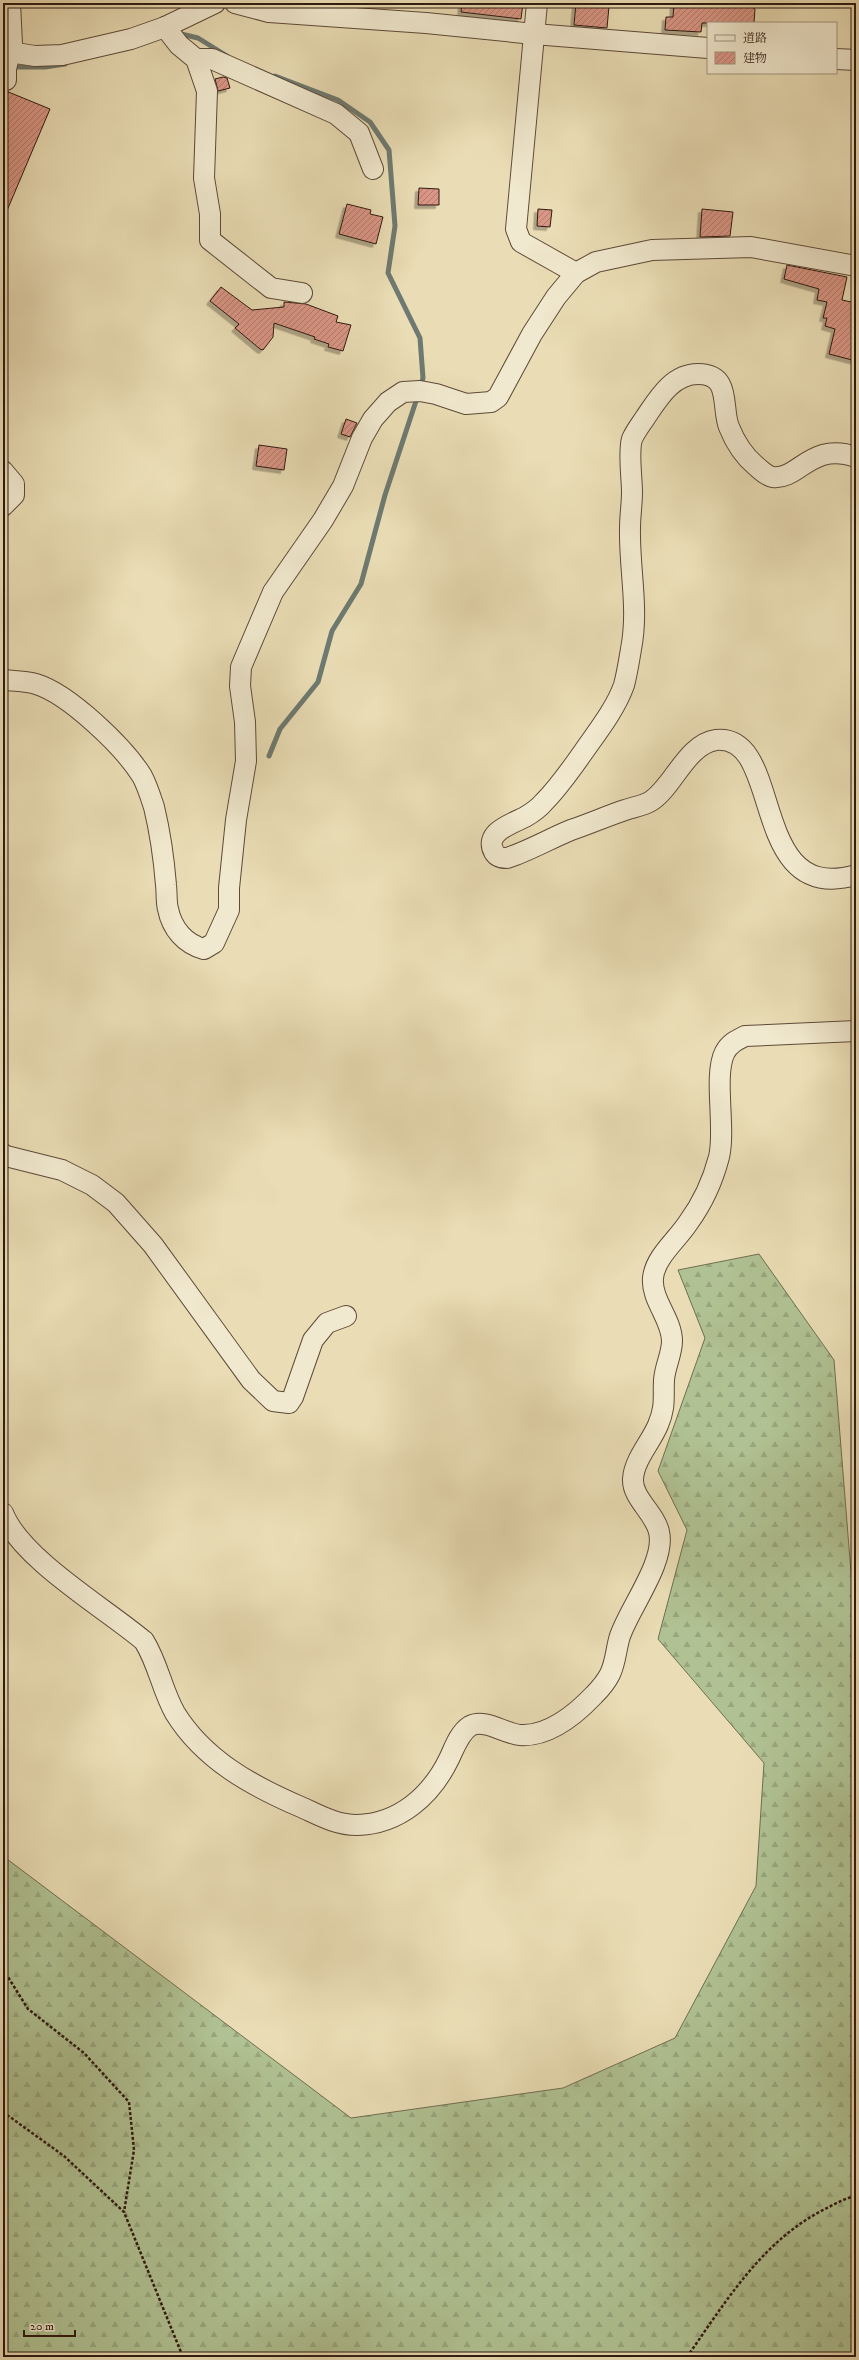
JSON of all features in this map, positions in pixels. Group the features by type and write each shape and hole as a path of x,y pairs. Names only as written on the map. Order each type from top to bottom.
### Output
{"street":[{"path":"6,80 7,52 12,44 10,3"},
{"path":"7,52 35,56 62,55 131,39 165,27 215,3"},
{"path":"235,3 269,12 426,23 534,34 707,48"},
{"path":"537,3 516,229 521,242 576,273"},
{"path":"165,27 179,45 196,59 207,91 204,178 210,214 210,240 271,288 302,293"},
{"path":"837,58 856,60"},
{"path":"196,59 212,59 336,114 359,133 374,169"},
{"path":"3,680 36,684 51,691 99,727 124,752 142,777 154,808 166,885 168,909 174,924 181,937 195,946 204,949 214,943 229,910 228,888 236,820 246,761 245,722 240,686 241,667 273,592 323,520 343,486 362,438 373,419 388,402 403,392 420,391 436,394 466,404 491,402 498,397 532,334 556,297 576,273 596,262 617,256 652,250 751,248 856,266"},
{"path":"856,457 827,453 816,456 783,476 774,477 765,474 740,450 726,417 725,394 719,383 710,377 699,374 683,376 670,385 650,410 632,440 632,503 630,528 635,605 631,648 624,685 611,711 567,774 545,801 525,817 501,829 494,838 492,847 500,858 507,858 557,836 651,801 686,761 704,744 716,740 726,741 737,746 753,765 781,840 787,854 795,864 815,878 840,879 856,876"},
{"path":"3,506 14,495 14,484 5,475"},
{"path":"3,1513 14,1534 30,1552 144,1641 152,1654 166,1695 176,1715 209,1753 230,1771 271,1795 333,1821 349,1825 370,1824 388,1820 406,1811 422,1797 438,1779 457,1741 467,1727 479,1723 517,1735 533,1735 559,1724 577,1711 596,1694 608,1678 614,1665 619,1638 655,1562 660,1545 656,1524 636,1492 632,1482 637,1466 658,1424 663,1409 666,1392 664,1381 671,1352 670,1330 653,1287 653,1274 659,1260 697,1210 716,1170 721,1149 720,1079 723,1055 732,1043 745,1036 856,1031"},
{"path":"3,1154 62,1170 92,1185 116,1203 153,1245 252,1380 273,1401 289,1403 294,1397 313,1340 327,1323 346,1316"}],"path":[{"path":"3,1969 28,2009 84,2053 129,2102 134,2150 124,2212"},
{"path":"3,2112 64,2156 124,2212 183,2357"},
{"path":"687,2357 732,2290 776,2243 803,2220 847,2198 856,2196"}],"green space":[{"path":"759,1254 834,1360 854,1610 856,1610 856,2357 3,2357 3,1856 351,2118 563,2088 675,2038 756,1886 764,1763 658,1639 687,1530 658,1471 705,1338 678,1270"}],"building":[{"path":"462,3 523,3 521,19 461,12"},
{"path":"576,3 609,6 607,28 574,25"},
{"path":"674,3 703,3 729,7 730,4 752,7 755,9 754,22 707,22 702,23 701,32 665,30 666,17 673,17"},
{"path":"223,77 227,78 230,88 218,91 215,79"},
{"path":"6,91 50,109 3,220 3,98"},
{"path":"419,188 439,189 439,205 418,205"},
{"path":"347,204 371,210 370,214 383,217 376,244 339,234"},
{"path":"538,209 552,210 550,227 537,226"},
{"path":"702,209 733,212 730,236 700,237"},
{"path":"787,265 847,277 842,300 856,303 856,361 829,354 835,329 825,326 827,318 823,318 827,302 817,300 819,289 784,279"},
{"path":"221,287 252,310 284,307 284,302 306,304 338,316 336,322 351,325 343,351 328,347 329,344 314,339 315,337 274,323 273,337 263,350 260,349 235,328 239,324 210,301"},
{"path":"346,419 357,423 350,437 341,434"},
{"path":"259,445 287,449 284,470 256,466"}],"waterway":[{"path":"177,33 198,38 227,56"},
{"path":"10,67 45,67 65,64"},
{"path":"275,76 338,100 370,122 389,150 395,226 388,273 420,338 423,378 420,388"},
{"path":"269,756 280,729 318,682 332,631 361,584 385,495 418,395"}]}
